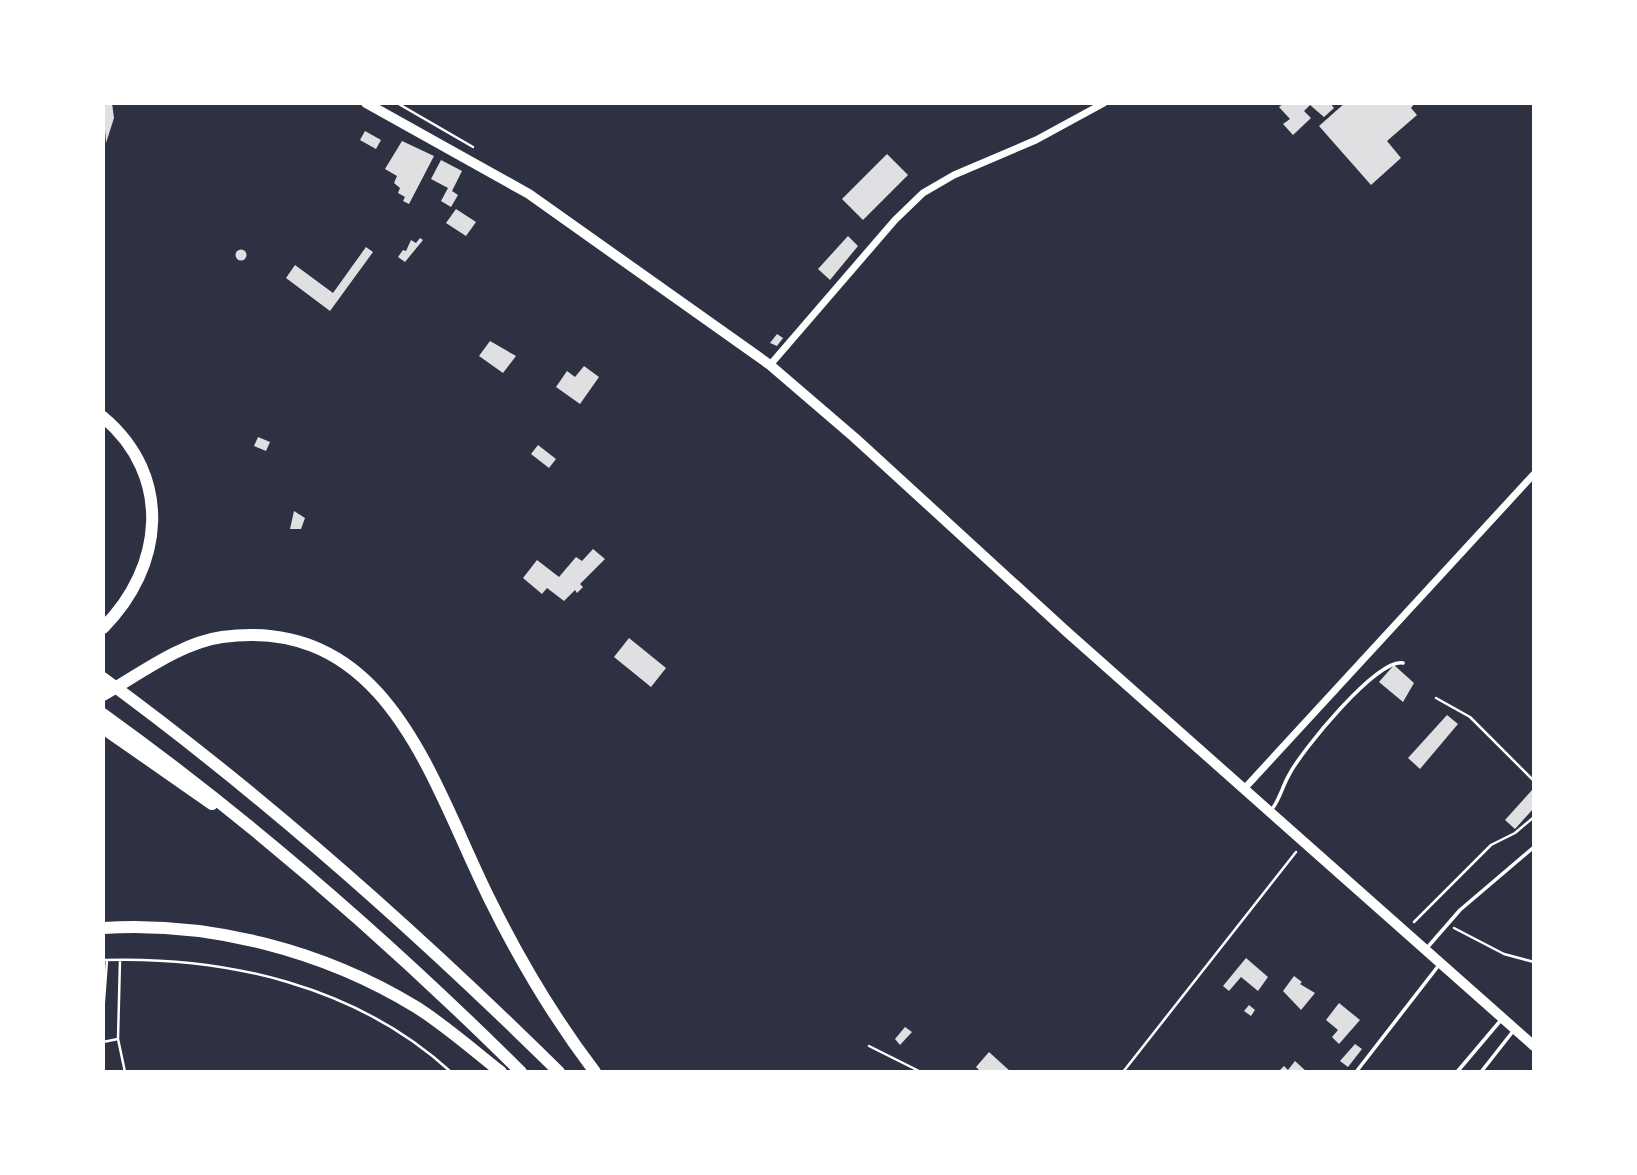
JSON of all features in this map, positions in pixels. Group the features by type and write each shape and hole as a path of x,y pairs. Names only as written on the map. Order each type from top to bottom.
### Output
{"highway":[{"path":"103,417 118,431 137,458 149,491 153,522 150,550 139,579 131,595 103,628"},
{"path":"103,695 191,647 220,638 264,636 308,645 362,676 407,729 514,949 595,1072"},
{"path":"103,678 223,768 336,861 419,936 559,1072"},
{"path":"103,714 216,798 296,864 392,948 521,1072"},
{"path":"103,728 296,864"},
{"path":"103,928 208,932 319,960 415,1007 501,1072"}],"main road":[{"path":"366,103 529,194 770,365 1534,1046"}],"street":[{"path":"770,365 895,220 923,193 954,175 1036,140 1104,103"},
{"path":"1244,789 1534,474"}],"lane":[{"path":"1270,812 1279,800 1289,775 1324,725 1387,664 1403,663"},
{"path":"1425,950 1446,925 1534,847"},
{"path":"1356,1072 1440,963"},
{"path":"1457,1072 1502,1018"},
{"path":"1481,1072 1514,1030"}],"path":[{"path":"1436,698 1452,704 1470,718 1534,781"},
{"path":"1404,932 1490,845 1516,833 1534,817"},
{"path":"1123,1072 1303,842"},
{"path":"1446,925 1504,954 1534,962"},
{"path":"103,1014 105,960 214,964 279,979 362,1013 436,1058 450,1072"},
{"path":"120,960 118,1039 125,1072"},
{"path":"103,1042 118,1039"},
{"path":"869,1046 921,1072"}],"building":[{"path":"103,103 112,103 114,118 106,143"},
{"path":"1284,103 1330,103 1334,108 1324,117 1310,105 1304,111 1311,118 1293,135 1283,124 1290,119 1279,107"},
{"path":"1345,103 1415,103 1411,108 1417,115 1387,141 1401,158 1371,185 1319,126"},
{"path":"365,131 381,140 376,149 360,140"},
{"path":"402,141 434,156 409,204 403,201 405,197 398,193 400,188 394,183 397,176 385,169"},
{"path":"887,154 908,175 863,220 842,199"},
{"path":"441,160 462,171 452,191 458,195 451,207 441,201 448,188 431,179"},
{"path":"456,209 476,222 466,236 446,223"},
{"path":"848,236 858,246 830,280 818,269"},
{"path":"420,238 423,240 405,262 398,257 403,250 406,251 411,240 416,243"},
{"path":"366,247 373,252 330,311 286,278 295,265 333,293"},
{"path":"241,249 247,255 241,261 235,255"},
{"path":"777,334 783,338 777,346 770,343"},
{"path":"490,341 516,356 503,373 479,356"},
{"path":"584,366 599,377 580,404 556,387 567,371 575,377"},
{"path":"258,437 270,442 266,451 254,446"},
{"path":"538,445 556,459 549,468 531,454"},
{"path":"294,511 305,518 301,529 290,529"},
{"path":"593,549 605,559 580,584 583,587 577,593 575,590 564,601 547,588 542,594 523,578 537,560 559,577 576,557 582,561"},
{"path":"629,638 666,668 651,687 614,657"},
{"path":"1394,665 1414,683 1403,702 1379,682"},
{"path":"1447,715 1458,724 1420,769 1408,758"},
{"path":"1532,790 1534,808 1515,829 1505,820"},
{"path":"1246,958 1268,977 1258,991 1241,977 1229,991 1223,986"},
{"path":"1294,976 1302,982 1300,984 1315,993 1301,1010 1283,991"},
{"path":"1339,1003 1360,1020 1339,1044 1332,1037 1338,1030 1326,1020"},
{"path":"1249,1005 1255,1010 1251,1016 1244,1011"},
{"path":"905,1027 912,1032 900,1045 895,1039"},
{"path":"1355,1044 1362,1049 1348,1067 1340,1061"},
{"path":"989,1052 1011,1072 981,1072 976,1067"},
{"path":"1295,1061 1307,1072 1278,1072 1284,1066 1288,1070"}]}
